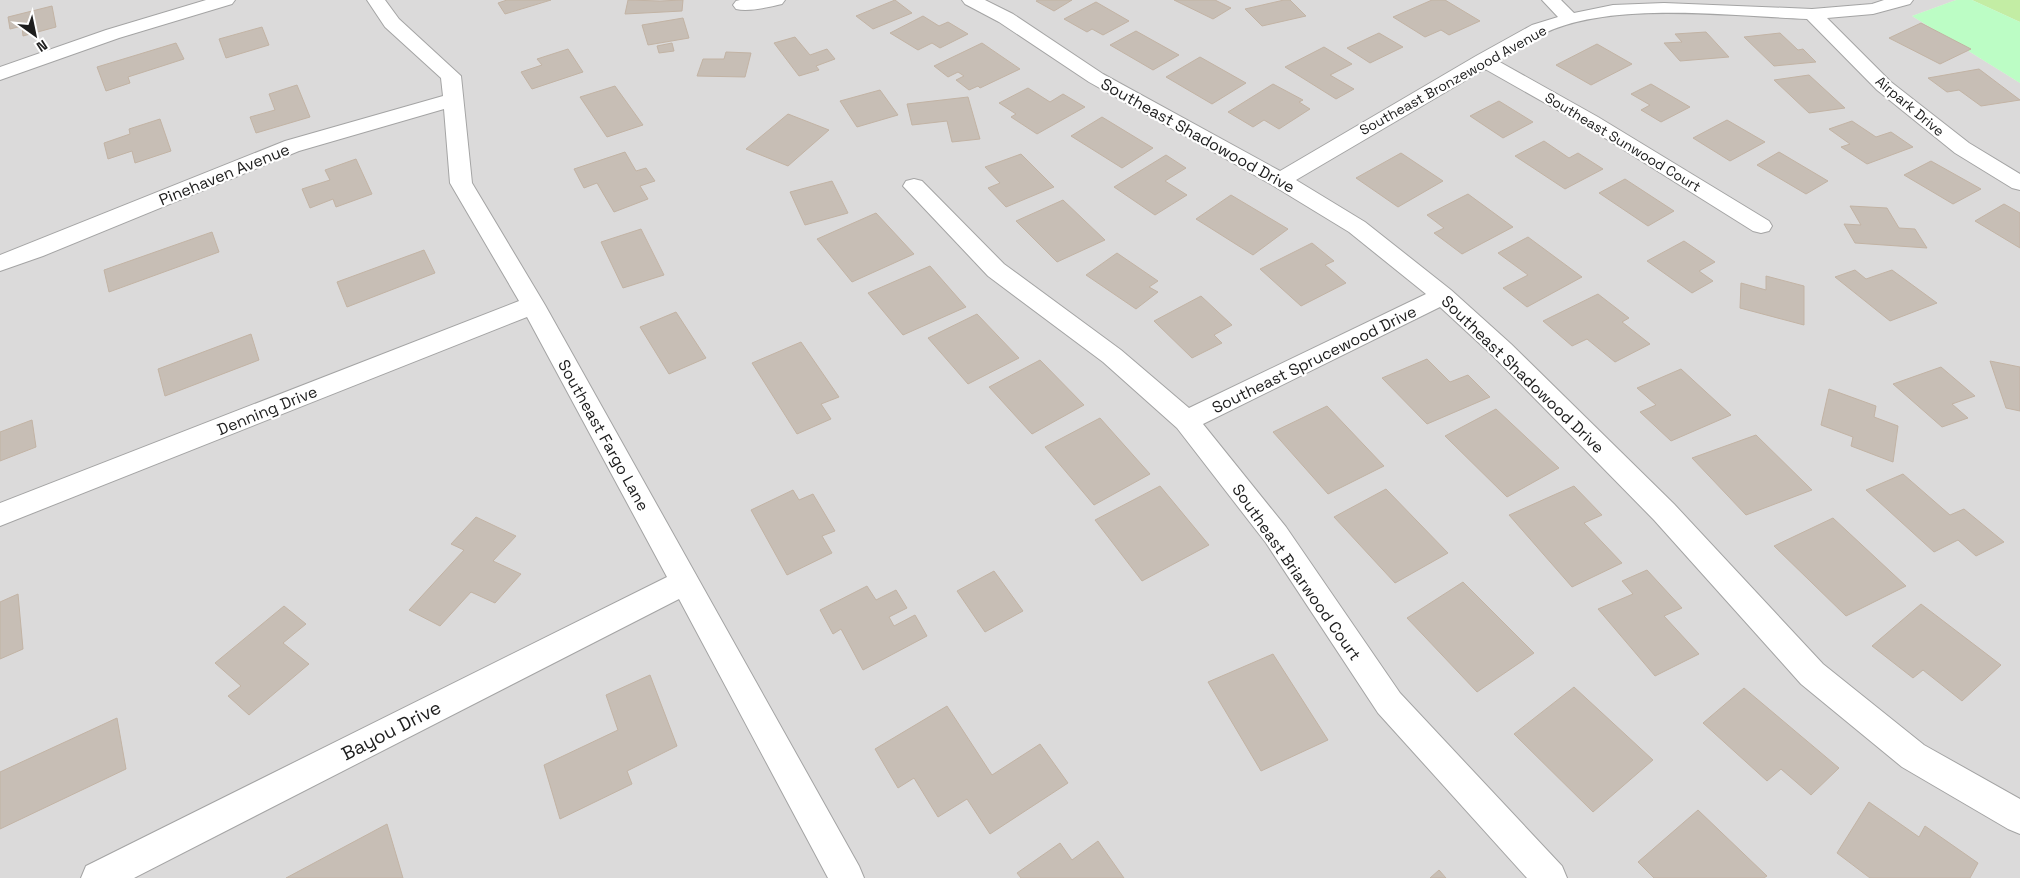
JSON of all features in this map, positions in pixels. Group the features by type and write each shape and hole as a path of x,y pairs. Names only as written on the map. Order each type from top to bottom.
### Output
{"street":[{"path":"0,74 86,42 164,17 226,0"},
{"name":"Southeast Fargo Lane","path":"376,0 392,22 451,76 461,183 533,305 847,878"},
{"path":"742,5 776,0"},
{"name":"Southeast Shadowood Drive","path":"971,0 1006,18 1096,78 1280,180 1357,227 1442,296 1502,350 1664,512 1812,674 1914,756 2020,817"},
{"path":"1551,0 1570,19"},
{"name":"Southeast Bronzewood Avenue","path":"1280,180 1483,60 1539,29 1570,19 1613,10 1664,8 1812,14 1874,9 1904,0"},
{"name":"Airpark Drive","path":"1812,14 1891,92 1962,148 2020,182"},
{"name":"Southeast Sunwood Court","path":"1483,60 1591,121 1762,226"},
{"name":"Pinehaven Avenue","path":"0,263 36,251 292,146 452,100"},
{"name":"Southeast Briarwood Court","path":"914,186 996,270 1112,356 1186,422 1276,535 1390,703 1550,878"},
{"name":"Southeast Sprucewood Drive","path":"1186,422 1442,296"},
{"name":"Denning Drive","path":"0,515 533,305"},
{"name":"Bayou Drive","path":"98,878 684,582"}],"shaded area":[{"path":"0,0 1956,0 1912,16 2020,83 2020,878 0,878"}],"green space":[{"path":"1956,0 1972,0 2020,22 2020,83 1912,16"},
{"path":"1972,0 2020,0 2020,22"}],"building":[{"path":"507,0 551,0 505,14 498,3"},
{"path":"628,0 683,0 682,11 625,14"},
{"path":"895,0 912,13 873,29 856,16"},
{"path":"1072,0 1054,11 1036,1"},
{"path":"1174,0 1215,0 1231,8 1213,19"},
{"path":"1290,0 1306,16 1262,26 1245,9"},
{"path":"1432,0 1445,0 1480,21 1449,35 1441,30 1425,37 1393,17"},
{"path":"1096,2 1129,21 1103,35 1092,29 1087,32 1064,19"},
{"path":"52,6 56,27 23,36 22,26 10,29 8,17"},
{"path":"923,16 939,26 948,22 968,34 940,48 932,43 918,50 890,33"},
{"path":"683,18 689,38 648,45 642,25"},
{"path":"1921,23 1971,49 1940,64 1889,38"},
{"path":"262,27 269,45 226,58 219,39"},
{"path":"1136,31 1179,55 1153,70 1110,45"},
{"path":"1706,32 1729,57 1680,61 1664,43 1682,42 1675,34"},
{"path":"1379,33 1403,47 1370,63 1347,48"},
{"path":"1780,33 1798,50 1803,49 1816,62 1774,66 1744,37"},
{"path":"795,37 810,55 827,49 835,59 816,66 819,70 799,76 774,43"},
{"path":"176,43 184,59 128,77 130,83 106,91 97,67"},
{"path":"672,43 674,51 659,53 657,46"},
{"path":"982,43 1020,69 980,88 978,86 969,90 956,80 964,76 958,72 948,77 934,66"},
{"path":"1597,44 1632,64 1591,85 1556,65"},
{"path":"1324,47 1352,64 1330,75 1354,89 1336,99 1285,67"},
{"path":"568,49 583,72 532,89 521,72 542,65 537,59"},
{"path":"726,52 751,53 745,77 697,76 703,59 724,59"},
{"path":"1200,57 1246,83 1212,104 1166,77"},
{"path":"1979,69 2020,100 1981,106 1959,90 1947,92 1928,78"},
{"path":"1809,75 1845,108 1809,113 1774,80"},
{"path":"1273,84 1303,100 1299,102 1310,109 1279,129 1264,120 1253,127 1228,112"},
{"path":"1651,84 1690,107 1661,122 1641,110 1650,105 1631,94"},
{"path":"297,85 310,117 256,133 250,117 275,110 269,94"},
{"path":"615,86 643,125 607,137 580,97"},
{"path":"1028,88 1050,102 1063,94 1085,107 1037,134 1011,117 1016,114 999,103"},
{"path":"880,90 898,115 857,127 840,101"},
{"path":"968,97 980,139 952,142 947,121 912,125 907,104"},
{"path":"1499,101 1533,122 1503,138 1470,116"},
{"path":"788,114 829,130 788,166 746,149"},
{"path":"1102,117 1153,148 1122,168 1071,136"},
{"path":"160,119 171,151 135,163 132,151 108,159 104,143 130,134 129,129"},
{"path":"1727,120 1765,142 1730,161 1693,138"},
{"path":"1852,121 1876,137 1891,132 1913,147 1867,164 1841,147 1850,144 1829,129"},
{"path":"1544,141 1569,158 1578,153 1603,169 1565,189 1515,156"},
{"path":"625,152 636,171 646,168 655,181 640,186 648,199 614,212 597,183 584,188 574,169"},
{"path":"1779,152 1828,181 1806,194 1757,165"},
{"path":"1401,153 1443,181 1398,207 1356,178"},
{"path":"1021,154 1054,187 1006,207 988,188 1000,183 985,167"},
{"path":"1166,155 1186,168 1165,181 1187,195 1155,215 1114,187"},
{"path":"356,159 372,194 336,207 333,199 310,208 302,189 330,180 325,170"},
{"path":"1931,161 1981,189 1953,204 1904,175"},
{"path":"1625,179 1674,211 1648,226 1599,193"},
{"path":"832,181 848,213 805,225 790,192"},
{"path":"1468,194 1513,227 1462,254 1434,233 1444,228 1427,215"},
{"path":"1231,195 1288,229 1253,255 1196,219"},
{"path":"1063,200 1105,240 1057,262 1016,221"},
{"path":"2004,204 2020,213 2020,248 1975,221"},
{"path":"1850,206 1887,208 1899,228 1915,229 1927,248 1855,243 1844,224 1861,225"},
{"path":"876,213 914,254 852,282 817,239"},
{"path":"641,229 664,275 623,288 601,242"},
{"path":"212,232 219,252 109,292 104,270"},
{"path":"1528,237 1582,277 1527,307 1503,288 1528,275 1498,253"},
{"path":"1684,241 1715,262 1699,271 1713,281 1692,293 1647,261"},
{"path":"1312,243 1334,261 1325,265 1346,283 1301,306 1260,269"},
{"path":"424,250 435,273 347,307 337,282"},
{"path":"1117,253 1158,281 1149,287 1158,292 1136,309 1086,275"},
{"path":"930,266 966,307 903,335 868,293"},
{"path":"1855,270 1866,279 1892,270 1937,303 1890,321 1835,277"},
{"path":"1766,276 1804,286 1804,325 1740,308 1741,283 1766,290"},
{"path":"1598,294 1629,318 1622,322 1650,344 1615,362 1587,339 1572,346 1543,321"},
{"path":"1201,296 1232,325 1214,335 1222,343 1192,358 1154,321"},
{"path":"676,312 706,358 669,374 640,327"},
{"path":"977,314 1019,358 968,384 928,338"},
{"path":"251,334 259,360 165,396 158,369"},
{"path":"801,342 839,397 821,404 831,419 797,434 752,363"},
{"path":"1427,359 1450,382 1468,375 1490,397 1427,424 1382,378"},
{"path":"1040,360 1084,405 1032,434 989,387"},
{"path":"1990,361 2020,367 2020,411 2006,408"},
{"path":"1941,367 1975,396 1952,404 1968,418 1942,427 1893,384"},
{"path":"1681,369 1731,415 1671,441 1640,412 1656,405 1637,388"},
{"path":"1829,389 1876,406 1874,417 1898,426 1893,462 1851,446 1853,437 1821,425"},
{"path":"1327,406 1384,466 1328,494 1273,432"},
{"path":"1496,409 1559,468 1507,497 1445,436"},
{"path":"1100,418 1150,474 1094,505 1045,447"},
{"path":"32,420 36,447 0,461 0,432"},
{"path":"1756,435 1812,490 1746,515 1692,458"},
{"path":"1903,474 1950,515 1964,509 2004,542 1976,556 1958,540 1934,552 1866,490"},
{"path":"1160,486 1209,545 1142,581 1095,520"},
{"path":"1574,486 1602,515 1584,523 1622,563 1572,587 1509,515"},
{"path":"1386,489 1448,553 1395,583 1334,517"},
{"path":"793,490 799,500 813,494 835,531 822,536 832,553 787,575 751,510"},
{"path":"476,517 516,536 493,561 521,574 495,603 471,592 440,626 409,610 464,550 451,544"},
{"path":"1833,518 1906,586 1846,616 1774,546"},
{"path":"1647,570 1682,608 1664,616 1699,654 1655,676 1598,609 1633,594 1622,581"},
{"path":"994,571 1023,611 985,632 957,591"},
{"path":"1463,582 1534,653 1477,692 1407,618"},
{"path":"867,586 876,600 896,590 907,608 889,617 894,626 915,615 927,636 863,670 841,629 833,634 820,610"},
{"path":"18,594 23,649 0,659 0,602"},
{"path":"1921,604 2001,665 1962,701 1923,670 1913,678 1872,646"},
{"path":"284,606 306,624 283,643 309,664 249,715 228,696 241,686 215,663"},
{"path":"1273,654 1328,740 1261,771 1208,682"},
{"path":"650,675 677,746 627,771 632,784 560,819 544,765 618,730 606,695"},
{"path":"1574,687 1653,760 1593,812 1514,734"},
{"path":"1744,688 1839,768 1811,795 1781,769 1767,781 1703,723"},
{"path":"947,706 992,775 1040,744 1068,783 990,834 967,799 938,817 914,778 898,788 875,749"},
{"path":"117,718 126,769 0,829 0,772"},
{"path":"1869,802 1919,837 1925,826 1978,863 1970,878 1870,878 1837,853"},
{"path":"1698,810 1767,876 1764,878 1654,878 1638,862"},
{"path":"387,824 403,878 286,878"},
{"path":"1098,841 1124,878 1021,878 1017,873 1060,843 1072,860"},
{"path":"1439,870 1446,878 1430,878"}]}
